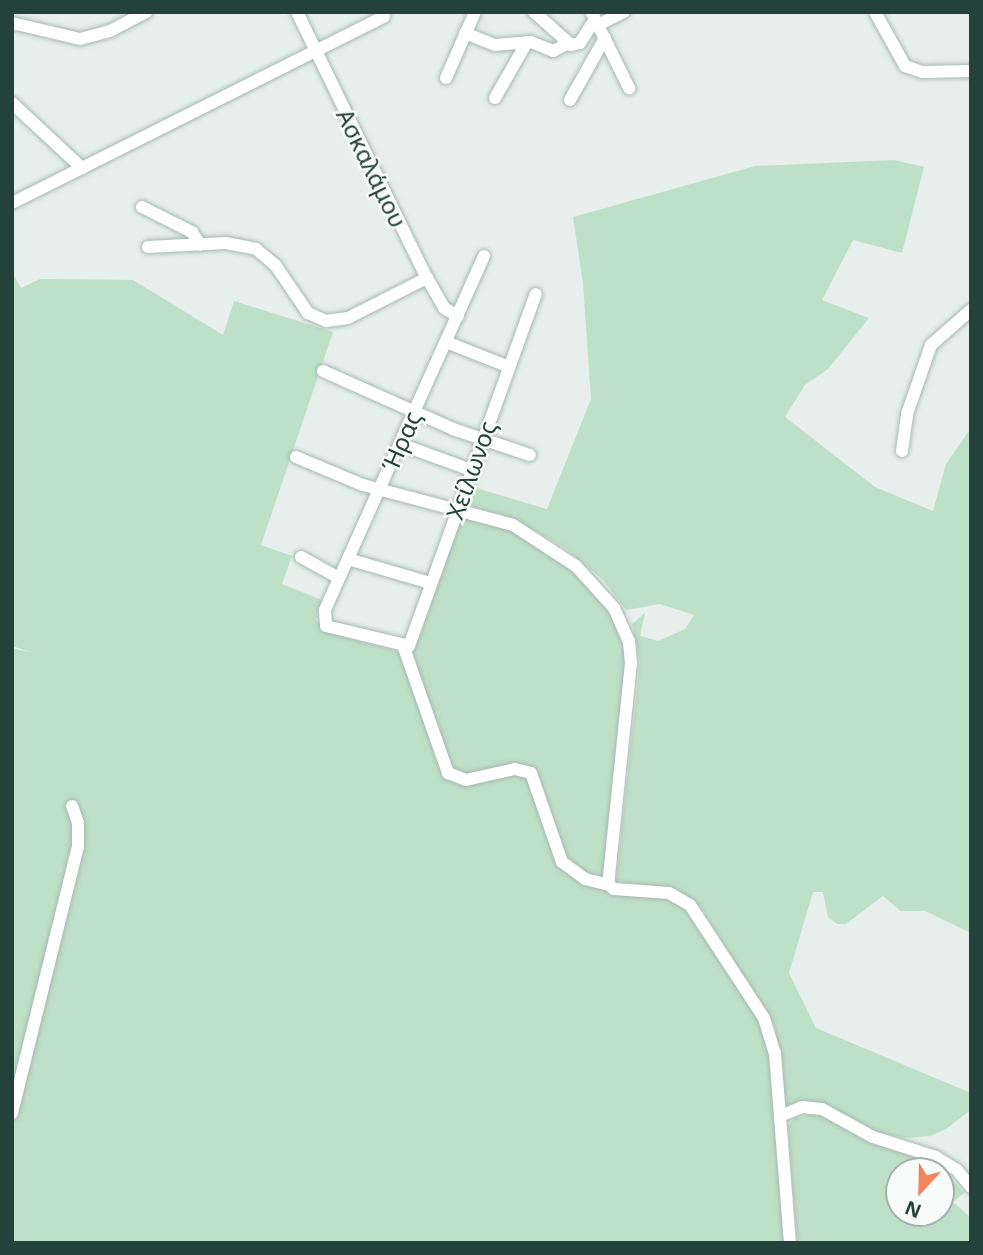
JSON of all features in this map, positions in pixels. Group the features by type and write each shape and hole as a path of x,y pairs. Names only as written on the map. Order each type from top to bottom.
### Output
{"street":[{"path":"12,23 80,39 100,35 146,12"},
{"name":"Ασκαλάμου","path":"297,12 427,278 444,308 458,316"},
{"path":"446,78 475,12"},
{"path":"534,12 567,44"},
{"path":"466,33 503,46 527,42 552,51 567,44 580,43 595,19 624,12"},
{"path":"875,12 905,66 922,72 971,72"},
{"path":"12,203 384,16"},
{"path":"595,19 629,88"},
{"path":"570,100 605,38"},
{"path":"495,97 527,42"},
{"path":"12,103 82,168"},
{"path":"142,207 192,232 200,246"},
{"path":"148,247 234,244 256,249 276,266 308,313 326,321 348,318 427,278"},
{"name":"Ήρας","path":"406,648 326,626 324,614 484,256"},
{"name":"Χείλωνος","path":"406,648 536,294"},
{"path":"902,451 907,414 931,345 971,310"},
{"path":"446,342 509,367"},
{"path":"323,371 414,412 530,455"},
{"path":"400,444 471,470"},
{"path":"296,457 379,490 504,521 556,550 601,589 627,635 631,663 609,885"},
{"path":"301,557 339,578"},
{"path":"348,559 430,583"},
{"path":"406,648 448,773 466,780 515,769 531,773 562,862 585,878 609,885 672,894 699,917 768,1027 780,1116 790,1243"},
{"path":"12,1113 78,847 78,823 72,806"},
{"path":"780,1116 802,1107 822,1109 873,1137 908,1145 971,1176"},
{"path":"957,1170 971,1186"}],"green space":[{"path":"894,160 924,167 902,253 853,240 822,300 869,318 828,369 805,385 785,417 875,487 933,511 946,464 971,428 971,933 925,911 901,911 883,896 846,924 837,924 828,917 823,892 813,892 789,973 816,1028 971,1093 971,1110 946,1129 931,1136 905,1138 876,1132 837,1111 786,1107 775,1026 702,909 675,888 616,882 640,661 632,624 645,613 640,636 658,641 685,629 694,615 660,604 626,610 603,580 565,548 514,519 465,504 476,488 547,509 591,399 583,283 573,217 755,166"},
{"path":"12,272 21,288 40,279 133,280 223,335 234,301 333,332 261,545 292,556 282,584 322,600 316,620 327,632 405,654 462,517 511,530 561,560 607,605 626,655 604,890 611,895 661,897 684,908 754,1011 769,1043 786,1243 12,1243 12,648 33,653 12,646"},
{"path":"819,1113 923,1157 885,1157 885,1227 955,1227 955,1204 971,1218 971,1243 797,1243 788,1126 794,1118"},
{"path":"955,1182 964,1193 955,1200"}]}
